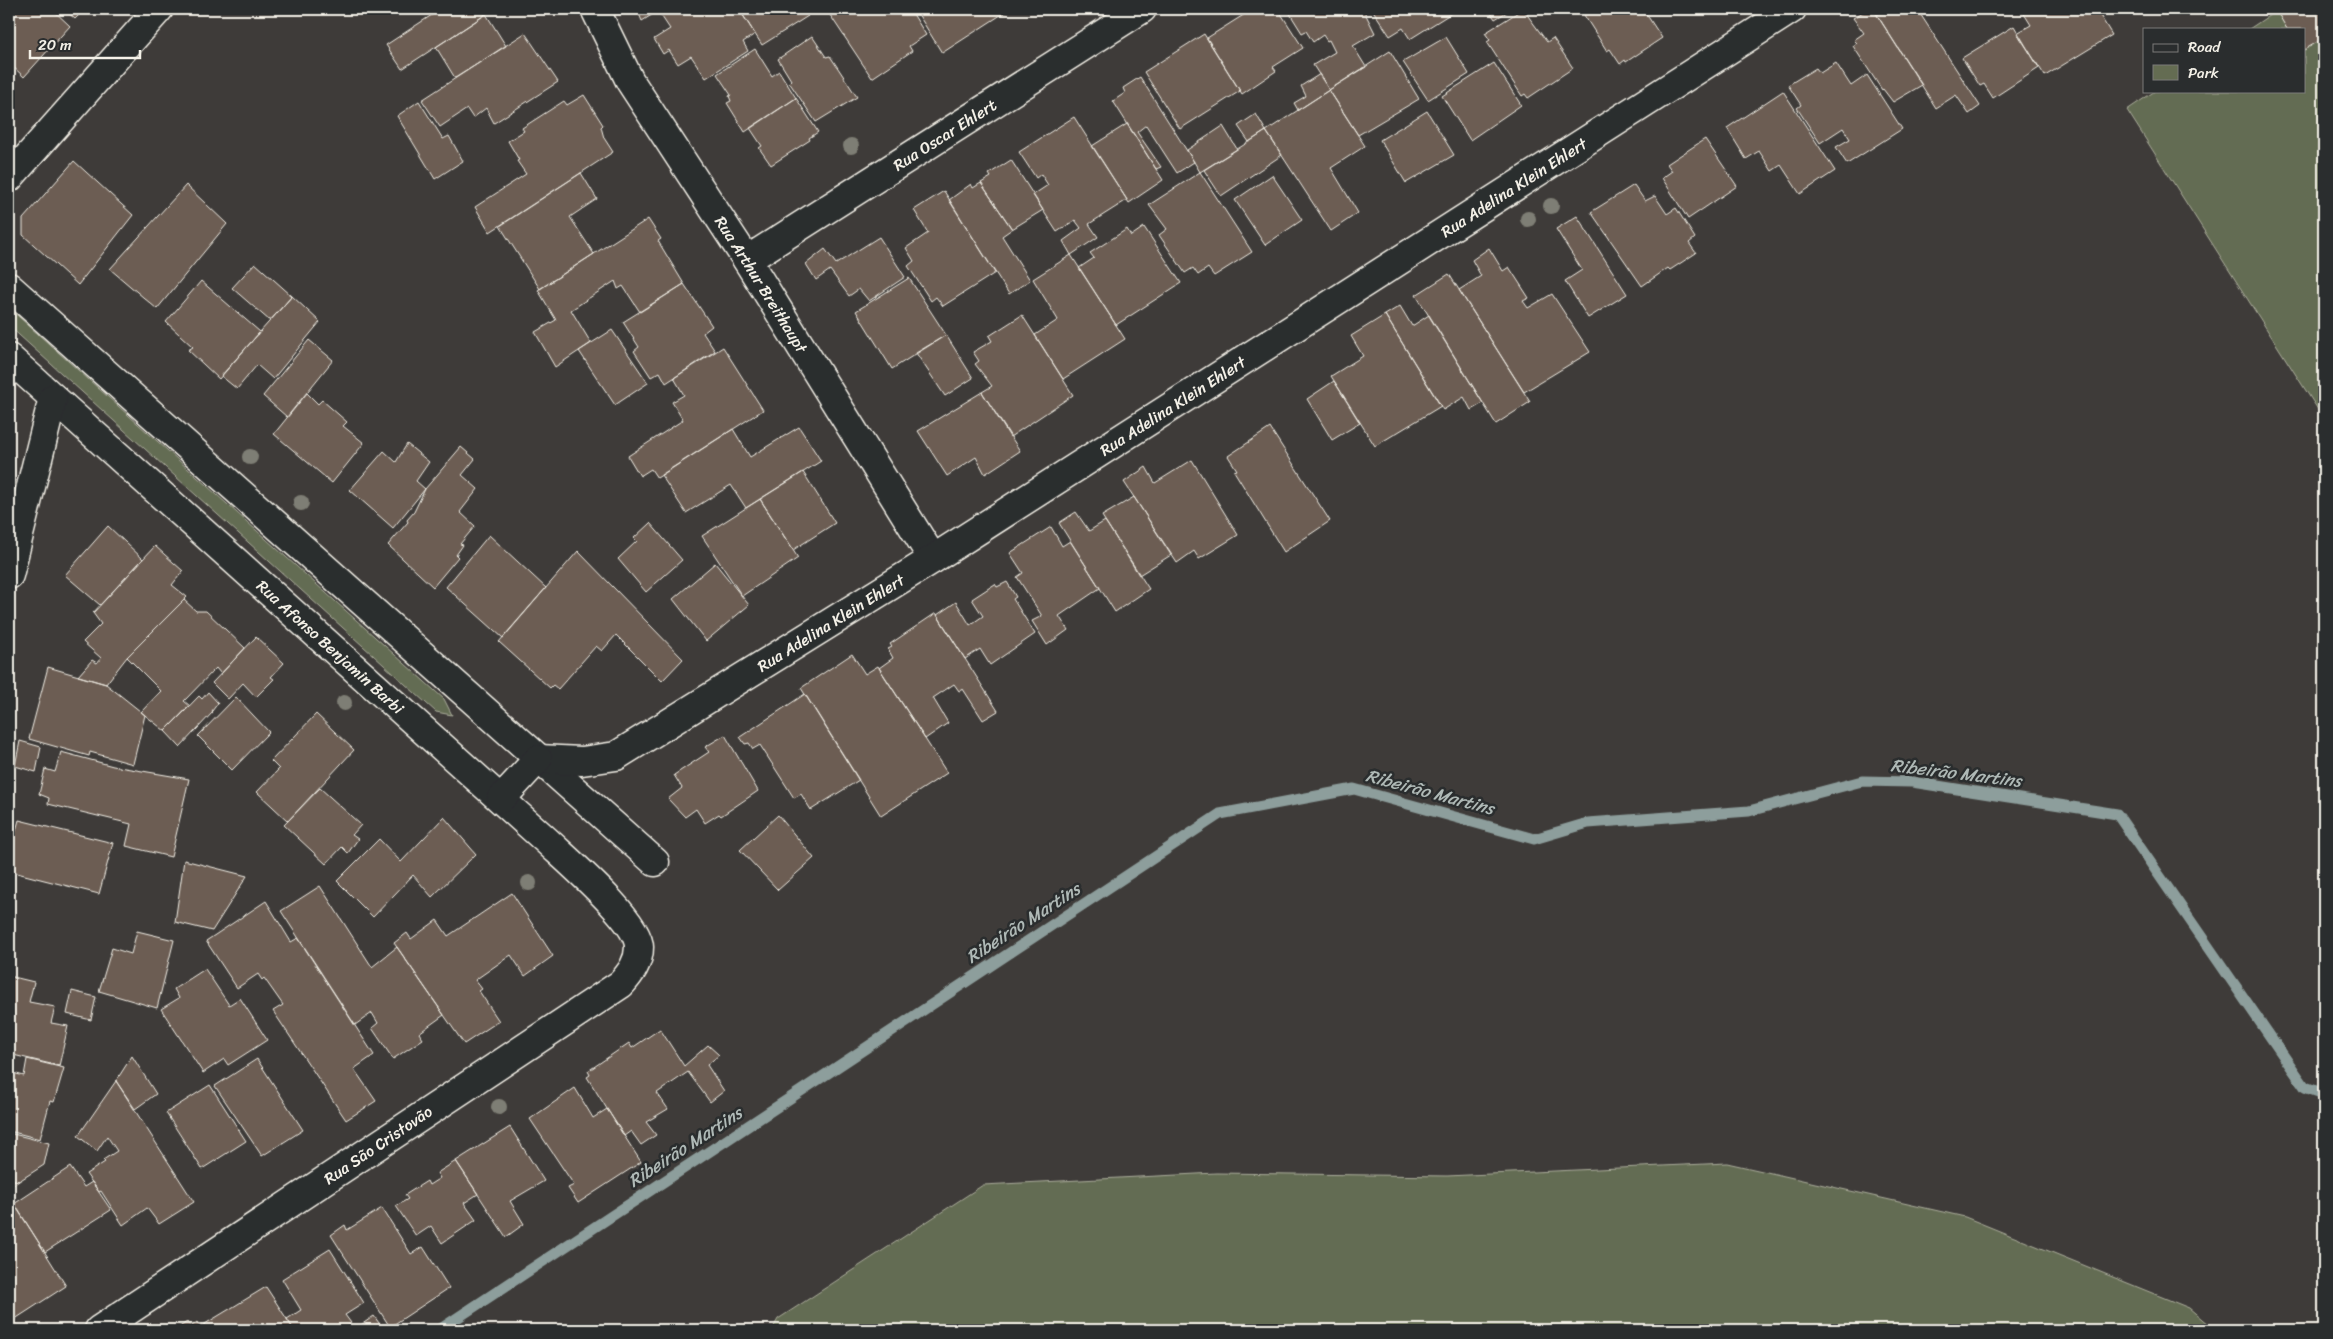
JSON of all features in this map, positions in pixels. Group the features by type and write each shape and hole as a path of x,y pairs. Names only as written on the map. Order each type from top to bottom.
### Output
{"street":[{"path":"9,178 159,9"},
{"name":"Rua Arthur Breithaupt","path":"595,9 630,81 747,260 933,560"},
{"name":"Rua Oscar Ehlert","path":"747,260 1142,9"},
{"name":"Rua Adelina Klein Ehlert","path":"538,759 582,761 616,756 933,560 1792,9"},
{"path":"9,287 655,862"},
{"name":"Rua Afonso Benjamin Barbi","path":"9,358 502,799 617,910 634,930 639,946"},
{"path":"9,575 53,398"},
{"path":"502,799 538,759"},
{"name":"Rua São Cristovão","path":"99,1330 621,984 634,970 639,946"}],"green space":[{"path":"2279,9 2324,9 2324,419 2127,110 2154,92 2306,92 2306,28 2250,28"},
{"path":"9,308 444,699 452,715 436,712 9,326"},
{"path":"1727,1163 1965,1217 2189,1308 2215,1330 772,1330 778,1319 983,1185 1216,1173 1447,1176"}],"building":[{"path":"9,9 52,9 70,26 24,77 9,63"},
{"path":"64,9 85,9 75,19"},
{"path":"441,9 481,9 485,15 402,69 386,45"},
{"path":"637,9 739,9 755,34 743,42 748,51 706,78 691,56 678,64 669,50 663,54 654,39 670,29 658,11 642,21"},
{"path":"739,9 793,9 795,12 803,9 808,16 762,45"},
{"path":"826,9 910,9 926,35 909,46 912,51 872,78"},
{"path":"915,9 1006,9 1007,11 942,53"},
{"path":"1253,9 1278,9 1303,48 1273,67 1276,71 1242,94 1207,38"},
{"path":"1287,9 1363,9 1375,33 1353,46 1366,67 1329,90 1313,65 1335,52 1329,40 1327,41 1323,35 1313,42 1306,31 1302,33"},
{"path":"1372,9 1458,9 1410,39 1403,28 1390,36"},
{"path":"1488,9 1512,9 1495,19"},
{"path":"1523,9 1547,42 1553,38 1573,68 1528,98 1525,94 1522,96 1487,42 1490,40 1485,33"},
{"path":"1594,9 1643,9 1662,38 1620,64 1610,49 1607,51 1584,15"},
{"path":"1868,9 1872,9 1877,15 1922,85 1893,102 1882,90 1853,46 1857,43 1854,40 1864,33 1853,18"},
{"path":"1887,9 1917,9 1980,106 1969,114 1956,95 1936,108 1877,15"},
{"path":"2021,9 2096,9 2112,35 2045,76 2017,33 2031,25"},
{"path":"2114,9 2129,9 2118,15"},
{"path":"2324,9 2324,38 2306,49 2306,28 2286,28 2276,10"},
{"path":"486,14 506,46 455,78 436,47"},
{"path":"2014,26 2039,68 1993,98 1984,84 1980,86 1962,58"},
{"path":"525,33 558,82 494,123 486,108 473,118 467,109 440,127 422,100"},
{"path":"1204,34 1240,91 1180,129 1144,72"},
{"path":"812,36 826,57 830,56 857,97 816,122 789,82 791,80 778,59"},
{"path":"1446,37 1469,74 1428,100 1403,62"},
{"path":"755,49 772,76 779,71 796,98 745,132 727,103 731,101 729,96 731,95 717,74"},
{"path":"1390,51 1419,99 1358,135 1329,90"},
{"path":"1494,63 1521,105 1470,140 1442,96"},
{"path":"1836,63 1851,86 1867,75 1902,129 1847,164 1836,147 1850,139 1843,128 1820,143 1797,108 1801,105 1788,85 1816,68 1820,73"},
{"path":"1320,74 1329,90 1298,110 1294,103 1306,96 1301,86"},
{"path":"1140,77 1194,162 1177,173 1146,125 1137,132 1161,167 1156,169 1113,101 1125,93 1123,88"},
{"path":"1329,90 1365,146 1331,168 1358,213 1331,231 1266,131"},
{"path":"1783,91 1835,171 1800,194 1781,165 1772,171 1759,151 1746,159 1727,128"},
{"path":"584,95 603,125 601,127 604,138 613,152 490,232 475,207 526,174 517,161 519,160 508,141 524,131 522,128 564,101 567,105"},
{"path":"796,98 818,132 809,138 810,140 771,165 759,148 762,146 750,128"},
{"path":"419,101 443,139 449,136 463,161 435,179 397,116"},
{"path":"1427,111 1454,155 1406,183 1380,140"},
{"path":"1256,114 1266,131 1249,142 1238,126"},
{"path":"1074,117 1127,200 1089,224 1098,237 1071,255 1063,241 1081,228 1075,220 1057,232 1033,195 1048,185 1041,174 1036,178 1019,152"},
{"path":"1127,124 1163,180 1129,203 1092,146"},
{"path":"1223,126 1237,149 1200,172 1187,150"},
{"path":"1266,131 1282,155 1221,196 1204,170"},
{"path":"1705,139 1737,186 1688,219 1662,178 1672,171 1667,164"},
{"path":"1011,160 1043,210 1012,229 981,183 991,177 989,174"},
{"path":"74,161 133,215 78,285 23,235 23,219"},
{"path":"1200,172 1252,252 1214,276 1208,268 1198,275 1193,268 1185,273 1159,235 1167,229 1149,205"},
{"path":"581,173 597,199 570,217 594,254 540,289 500,226"},
{"path":"1272,175 1302,220 1265,245 1235,200"},
{"path":"981,183 1012,229 1002,236 1030,280 1009,294 949,200 971,184 973,188"},
{"path":"186,185 227,224 157,309 110,269"},
{"path":"1634,185 1645,201 1655,196 1667,214 1676,208 1695,238 1689,243 1696,253 1670,270 1668,268 1642,286 1591,212"},
{"path":"944,191 995,273 943,306 936,297 931,301 908,266 914,261 906,248 928,233 914,210"},
{"path":"1577,216 1627,294 1588,318 1565,281 1582,270 1556,229"},
{"path":"648,219 661,239 658,241 684,284 640,312 623,286 618,289 615,281 571,310 591,343 555,367 535,332 556,320 538,290"},
{"path":"1144,227 1181,283 1116,325 1079,268 1094,258 1090,253 1127,229 1131,236"},
{"path":"879,237 905,277 869,301 859,289 849,296 830,270 816,280 806,264 825,249 836,264"},
{"path":"1489,248 1503,271 1509,267 1529,298 1523,301 1528,308 1552,294 1590,352 1524,392 1459,290 1481,276 1472,260"},
{"path":"1071,255 1125,339 1063,379 1035,335 1058,320 1033,279"},
{"path":"255,263 292,296 270,321 232,288"},
{"path":"1449,274 1530,402 1496,424 1416,295"},
{"path":"909,278 946,335 892,369 856,311"},
{"path":"201,281 260,332 219,379 188,350 193,347 166,322"},
{"path":"684,284 712,326 703,333 715,351 666,383 660,372 651,377 634,351 639,347 623,322"},
{"path":"292,296 320,322 273,379 257,365 237,389 221,376"},
{"path":"1400,306 1412,326 1429,315 1483,403 1471,410 1464,397 1443,410 1385,315"},
{"path":"1022,315 1073,395 1010,437 982,392 992,386 975,364 979,361 973,352 992,341 989,336"},
{"path":"1385,315 1441,406 1375,446 1331,376 1363,356 1351,336"},
{"path":"612,330 648,383 615,405 579,351"},
{"path":"946,335 973,378 945,396 916,353"},
{"path":"309,340 333,360 287,417 263,396"},
{"path":"723,347 763,410 657,478 651,469 640,476 628,456 683,420 672,402 684,395 674,378"},
{"path":"1334,381 1360,423 1332,440 1307,399"},
{"path":"982,392 1020,451 985,474 976,457 947,476 918,431"},
{"path":"307,393 318,404 322,400 347,422 343,426 364,443 332,483 274,434"},
{"path":"799,427 821,461 746,508 731,485 686,513 661,475 733,429 750,457"},
{"path":"1270,428 1330,521 1284,552 1234,471 1237,470 1228,456"},
{"path":"407,444 429,462 416,481 425,489 393,528 350,490 384,451 396,462"},
{"path":"461,447 475,459 462,475 478,489 460,512 475,526 460,544 463,545 456,555 458,557 433,587 388,545 408,522 407,520 414,512 425,489"},
{"path":"1192,460 1238,535 1199,559 1194,551 1177,563 1124,482 1146,467 1155,483"},
{"path":"803,472 835,523 793,550 760,499"},
{"path":"1134,497 1171,555 1139,575 1102,516"},
{"path":"760,499 798,558 742,596 702,536"},
{"path":"1076,512 1089,531 1105,521 1149,589 1115,612 1059,523"},
{"path":"650,523 682,560 646,592 618,559 637,541 634,538"},
{"path":"108,526 143,559 100,605 65,575"},
{"path":"1051,527 1062,546 1070,541 1100,588 1059,616 1068,630 1047,645 1032,621 1042,616 1017,577 1023,573 1010,553"},
{"path":"489,535 546,588 503,638 446,587"},
{"path":"155,546 183,571 172,585 187,597 127,657 106,684 78,676 92,660 97,663 101,658 83,642 101,624 93,613"},
{"path":"578,551 683,659 662,681 616,635 602,651 596,646 558,689 553,685 550,688 499,642"},
{"path":"715,563 749,605 706,641 673,599"},
{"path":"1007,582 1016,597 1013,599 1035,634 990,665 980,649 965,659 937,615 956,602 970,625 983,616 972,599 995,584 997,587"},
{"path":"184,600 196,611 206,611 245,648 221,674 216,668 184,701 190,706 165,731 141,712 161,691 127,657"},
{"path":"936,613 998,711 983,720 963,689 959,691 954,684 933,698 948,723 925,739 879,668 893,658 888,649 892,647 890,644"},
{"path":"256,637 284,663 271,677 274,679 256,697 243,683 228,699 212,683"},
{"path":"852,654 865,674 878,666 947,773 881,816 801,688"},
{"path":"48,667 106,684 145,715 133,764 90,752 89,756 29,739"},
{"path":"208,692 218,703 213,712 180,747 165,731 199,696 202,699"},
{"path":"805,694 859,780 811,810 801,794 794,798 760,745 753,749 749,743 745,744 740,737"},
{"path":"236,697 269,732 232,770 198,736"},
{"path":"316,714 354,750 288,821 257,792 279,769 271,761"},
{"path":"725,735 758,791 721,816 719,814 705,823 696,809 685,817 668,799 682,788 674,775 709,752 705,747"},
{"path":"20,741 41,747 36,772 15,766"},
{"path":"61,752 113,766 189,779 171,857 126,846 131,824 48,804 49,798 39,794 45,769 55,772"},
{"path":"320,788 361,825 352,835 358,839 348,853 342,847 326,864 284,825"},
{"path":"778,815 814,858 778,890 740,850"},
{"path":"444,817 476,854 432,897 413,875 373,917 337,881 379,839 401,862"},
{"path":"19,820 113,843 99,894 9,871 9,855"},
{"path":"184,860 247,876 212,931 175,922"},
{"path":"320,886 372,967 397,947 444,1015 419,1033 423,1039 393,1059 372,1028 378,1023 372,1013 355,1025 281,911"},
{"path":"512,893 553,956 525,976 511,955 475,980 482,989 479,991 499,1021 464,1044 394,943 407,933 411,939 437,920 448,936"},
{"path":"266,901 291,942 298,938 374,1055 354,1069 376,1101 346,1120 273,1011 283,1005 264,978 262,980 258,974 237,988 206,941"},
{"path":"137,931 174,940 157,1008 99,991 112,948 131,954"},
{"path":"205,969 229,1005 240,998 267,1040 228,1065 224,1059 203,1073 161,1009 179,998 174,989"},
{"path":"9,976 34,982 29,1002 55,1007 51,1023 68,1026 59,1066 9,1054"},
{"path":"72,991 96,997 91,1020 67,1014"},
{"path":"660,1029 684,1066 708,1045 719,1055 707,1065 724,1091 710,1102 688,1072 657,1093 668,1109 646,1122 656,1135 641,1145 631,1131 624,1136 587,1077 590,1075 588,1071 629,1043 632,1048"},
{"path":"132,1056 156,1094 135,1109 116,1081"},
{"path":"27,1059 64,1068 54,1102 50,1101 40,1139 9,1131 9,1072 24,1076"},
{"path":"257,1059 303,1130 262,1156 215,1086"},
{"path":"116,1081 194,1202 159,1224 147,1208 123,1225 101,1191 99,1192 86,1174 105,1162 103,1160 117,1151 107,1136 97,1151 78,1136"},
{"path":"210,1085 246,1141 202,1169 166,1113"},
{"path":"575,1088 593,1118 607,1109 641,1162 578,1203 568,1188 574,1185 530,1119"},
{"path":"510,1127 544,1181 510,1201 524,1224 506,1237 456,1161"},
{"path":"9,1133 49,1143 44,1165 19,1181 9,1179"},
{"path":"456,1161 478,1194 464,1203 476,1220 442,1243 431,1226 416,1236 396,1206 408,1199 405,1195 427,1181 429,1185 440,1178 437,1173"},
{"path":"70,1167 84,1187 92,1182 111,1210 45,1252 14,1204"},
{"path":"9,1179 19,1181 9,1188"},
{"path":"9,1195 66,1286 9,1323 9,1245 12,1243 9,1238"},
{"path":"382,1208 411,1254 423,1247 449,1288 390,1327 331,1235 345,1225 347,1230"},
{"path":"330,1249 364,1303 345,1315 351,1323 344,1330 294,1330 287,1319 301,1310 282,1279"},
{"path":"266,1287 294,1330 202,1330 200,1327"},
{"path":"374,1316 384,1330 364,1330 361,1325"},
{"path":"187,1322 191,1327 197,1322 202,1330 175,1330"}],"waterway":[{"name":"Ribeirão Martins","path":"439,1330 1220,814 1354,789 1534,839 1588,823 1749,811 1862,781 1912,782 2117,814 2305,1087 2324,1094"}]}
